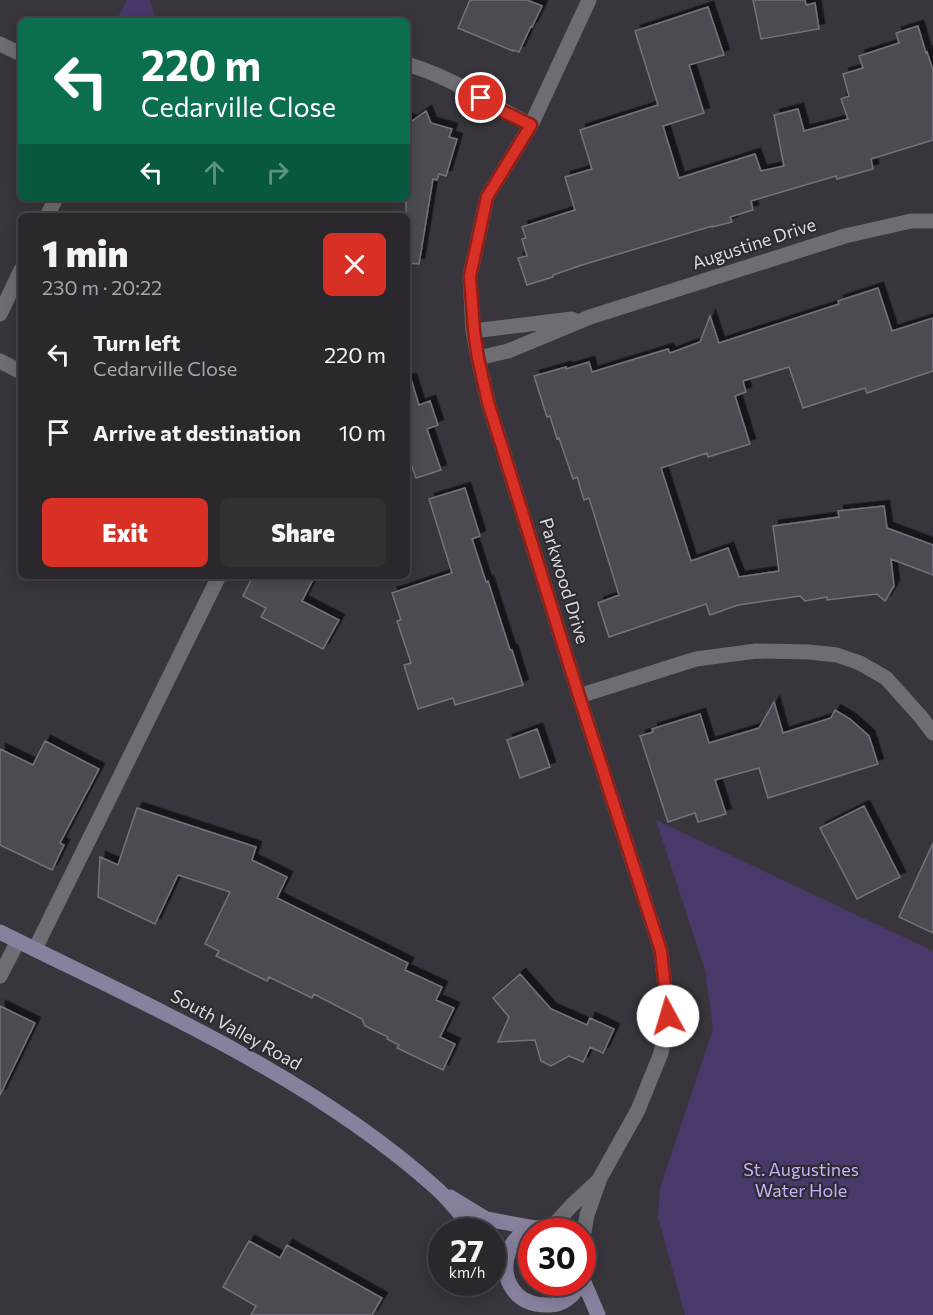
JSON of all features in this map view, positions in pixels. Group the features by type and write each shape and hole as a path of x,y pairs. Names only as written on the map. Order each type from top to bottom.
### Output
{"main road":[{"name":"South Valley Road","path":"0,932 160,1010 297,1086 381,1142 437,1189 463,1218"},
{"name":"South Valley Road","path":"437,1189 486,1219 518,1225"},
{"path":"506,1258 518,1237"},
{"path":"506,1271 510,1286 528,1302 553,1305 571,1296"},
{"path":"589,1296 598,1315"},
{"path":"553,1305 566,1315"}],"street":[{"name":"Parkwood Drive","path":"586,1218 600,1179 638,1110 661,1053 668,1016 661,951 488,402 474,331 470,276 487,197 531,125 589,0"},
{"path":"0,44 18,53"},
{"path":"410,65 448,80 531,125"},
{"name":"Augustine Drive","path":"478,358 508,351 590,317 845,236 911,221 933,221"},
{"path":"0,314 18,276"},
{"name":"Augustine Drive","path":"474,331 590,317"},
{"path":"0,361 18,370"},
{"path":"36,949 218,579"},
{"path":"579,696 696,659 756,651 837,655 860,663 886,678 933,733"},
{"path":"0,975 18,941"},
{"name":"Parkwood Drive","path":"564,1218 572,1205 600,1179"}],"green space":[{"path":"127,0 150,0 155,18 118,18"},
{"name":"St. Augustines Water Hole","path":"656,820 933,951 933,1315 685,1315 658,1217 660,1188 713,1029 705,970"}],"building":[{"path":"470,0 527,0 542,6 519,52 458,28"},
{"path":"753,0 805,0 806,5 815,3 819,29 761,39"},
{"path":"708,7 724,55 689,65 704,113 663,126 679,178 755,154 761,171 784,166 774,115 798,109 804,131 848,119 841,99 849,96 843,74 863,68 859,56 899,43 896,33 918,26 933,70 933,140 871,159 873,169 837,179 836,176 751,201 753,210 730,217 732,222 582,265 527,285 518,258 527,256 522,239 526,238 522,227 575,210 565,177 592,169 580,130 658,105 635,31"},
{"path":"426,111 431,123 452,129 449,137 457,139 446,176 439,174 437,180 433,179 419,264 410,263 410,213 406,213 406,201 410,201 410,120"},
{"path":"878,288 892,331 933,318 933,371 867,393 865,388 803,408 789,367 743,381 746,392 735,396 750,444 708,457 707,453 661,468 691,561 728,548 739,577 779,571 773,526 839,517 838,511 884,506 887,528 933,545 933,575 891,559 894,586 885,601 877,594 827,600 827,597 805,601 800,596 738,605 710,615 706,604 609,637 598,603 619,595 589,498 584,500 577,477 573,479 550,416 547,417 534,376 589,362 592,372 668,349 670,353 700,342 710,316 719,343 839,304 838,301"},
{"path":"410,379 419,405 430,401 438,425 427,429 441,470 416,478 410,461"},
{"path":"465,488 480,536 472,539 523,685 455,705 453,698 418,709 404,665 411,663 397,621 401,620 392,593 452,573 429,499"},
{"path":"252,579 313,579 302,601 339,620 323,649 261,617 266,608 243,596"},
{"path":"774,702 783,733 831,718 835,710 850,719 869,736 878,764 768,798 759,768 715,780 726,814 698,822 695,813 668,822 640,736 653,732 652,729 700,714 709,743 759,728"},
{"path":"537,729 550,767 520,778 507,740"},
{"path":"45,741 99,769 60,843 64,845 52,870 0,845 0,749 33,765"},
{"path":"864,806 900,877 857,899 820,828"},
{"path":"137,808 256,847 252,860 287,877 277,898 408,963 405,970 442,987 436,1000 454,1008 440,1037 455,1044 443,1070 397,1048 399,1045 365,1026 362,1019 314,994 312,998 269,977 267,981 216,956 219,951 205,944 230,892 178,875 155,924 98,897 100,857 118,865"},
{"path":"933,843 933,933 899,917"},
{"path":"520,974 551,1009 587,1025 590,1018 614,1029 603,1053 590,1047 583,1062 569,1056 551,1066 541,1061 535,1040 498,1042 509,1017 493,998"},
{"path":"0,1006 35,1023 0,1095"},
{"path":"249,1241 280,1258 287,1245 382,1298 372,1315 251,1315 256,1306 223,1287"}],"route":[{"path":"481,98 531,125 487,197 470,276 478,358 488,402 661,951 668,1016"}]}
